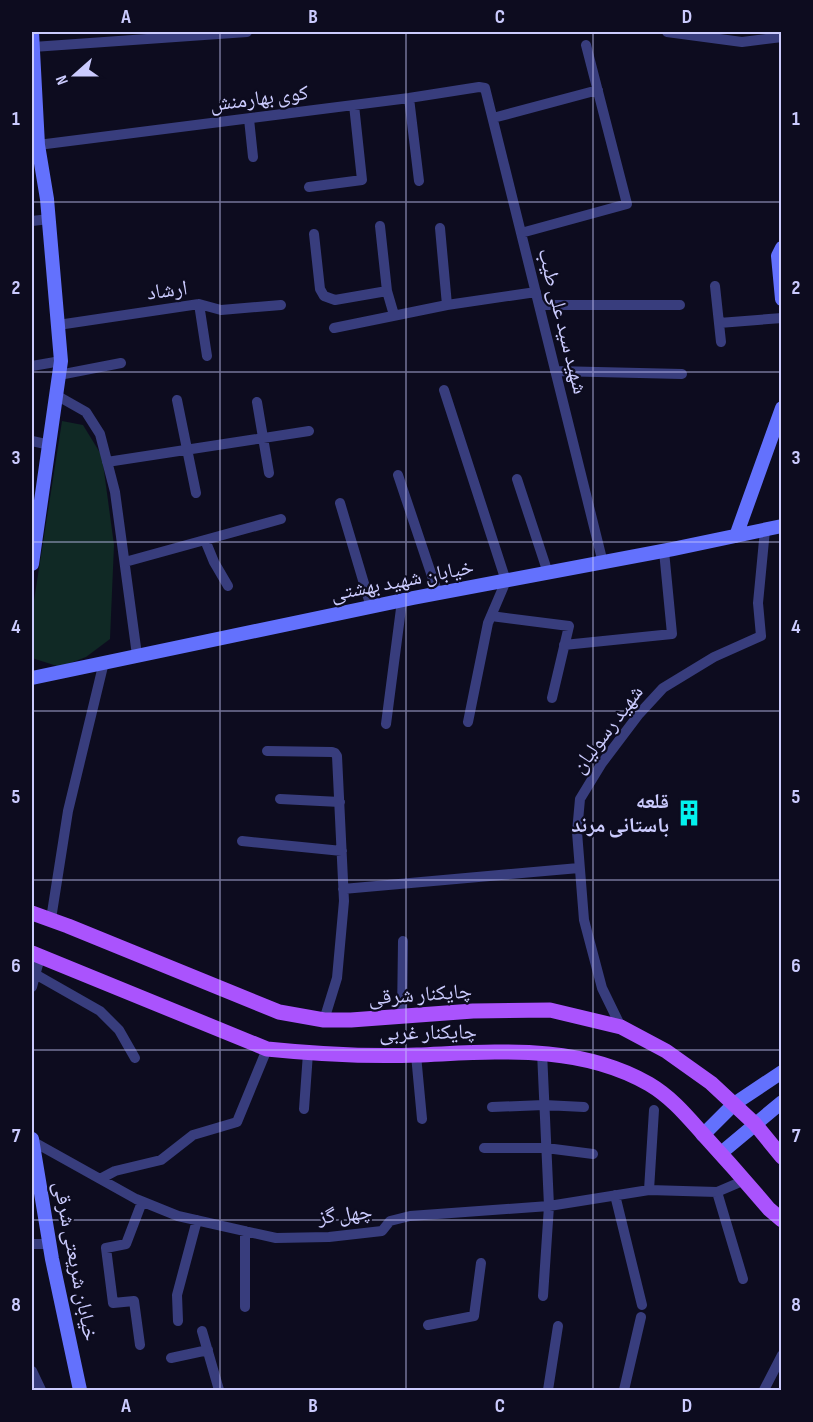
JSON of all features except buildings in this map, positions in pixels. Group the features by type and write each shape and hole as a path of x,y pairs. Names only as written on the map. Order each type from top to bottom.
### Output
{"main road":[{"name":"چایکنار شرقی","path":"32,913 279,1012 324,1020 473,1011 550,1010 621,1027 666,1051 711,1083 755,1124 782,1157"},
{"name":"چایکنار غربی","path":"36,955 267,1049 308,1053 416,1055 471,1051 542,1052 564,1055 618,1069 650,1084 677,1105 769,1209 782,1220"}],"street":[{"path":"32,32 38,145 37,171 49,219 60,368 50,445 36,504 32,564"},
{"path":"33,46 247,32"},
{"path":"667,32 742,42 782,37"},
{"path":"521,233 627,204 586,45"},
{"name":"کوی بهارمنش","path":"38,145 485,88"},
{"name":"شهید سید علی طیب","path":"485,88 603,563"},
{"path":"493,118 598,90"},
{"path":"409,98 419,181"},
{"path":"309,187 362,180 354,105"},
{"path":"249,119 253,157"},
{"path":"32,221 49,219"},
{"path":"380,226 387,291 394,315"},
{"path":"440,228 447,305"},
{"path":"314,234 320,289 324,296 335,300 387,291"},
{"path":"782,249 778,256 782,299"},
{"path":"715,286 721,342"},
{"path":"334,328 447,305 536,292"},
{"path":"199,304 207,356"},
{"name":"ارشاد","path":"58,325 199,304 222,310 281,304"},
{"path":"539,305 680,305"},
{"path":"719,323 782,318"},
{"path":"32,366 60,368 120,363"},
{"path":"555,371 682,374"},
{"path":"444,390 506,581 491,616 468,722"},
{"path":"56,395 86,412 100,434 115,492 137,656"},
{"path":"177,400 196,493"},
{"path":"257,402 269,473"},
{"path":"736,536 782,408"},
{"path":"107,462 309,431"},
{"path":"32,441 50,445"},
{"path":"398,475 438,594"},
{"path":"517,479 548,573"},
{"path":"340,503 372,607"},
{"path":"125,562 281,519"},
{"name":"خیابان شهید بهشتی","path":"32,678 402,600 603,563 782,526"},
{"name":"شهید رسولیان","path":"621,1027 602,987 584,920 577,832 580,799 602,763 639,714 663,688 714,657 761,636 758,603 765,530"},
{"path":"205,540 228,586"},
{"path":"564,645 672,634 664,551"},
{"path":"386,724 402,600"},
{"path":"491,616 568,626 552,698"},
{"path":"51,920 68,811 104,662"},
{"path":"267,751 335,753 340,802 343,889 337,978 324,1020"},
{"path":"280,799 340,802"},
{"path":"242,841 342,851"},
{"path":"343,889 579,868"},
{"path":"402,1016 404,941"},
{"path":"32,987 36,955"},
{"path":"35,974 100,1011 119,1030 135,1058"},
{"path":"100,1179 115,1171 160,1160 193,1135 237,1122 267,1049"},
{"path":"542,1052 549,1206 543,1296"},
{"path":"304,1109 308,1053"},
{"path":"416,1055 422,1119"},
{"path":"703,1135 734,1104 782,1072"},
{"path":"721,1153 782,1102"},
{"path":"492,1107 544,1105 584,1107"},
{"path":"649,1190 654,1110"},
{"name":"چهل گز","path":"32,1140 142,1202 178,1216 276,1238 329,1237 382,1232 390,1221 410,1216 549,1206 649,1190 717,1192 745,1180"},
{"name":"خیابان شریعتی شرقی","path":"32,1140 50,1244 80,1390"},
{"path":"484,1148 546,1148 593,1154"},
{"path":"717,1192 743,1280"},
{"path":"615,1195 642,1311 624,1390"},
{"path":"140,1345 134,1301 113,1303 106,1248 126,1244 142,1202"},
{"path":"178,1321 177,1295 197,1220"},
{"path":"245,1231 245,1307"},
{"path":"32,1244 50,1244"},
{"path":"428,1325 474,1316 481,1263"},
{"path":"548,1390 558,1326"},
{"path":"202,1331 219,1390"},
{"path":"171,1358 208,1350"},
{"path":"764,1390 782,1355"},
{"path":"32,1371 41,1390"}],"green space":[{"path":"62,421 83,425 102,456 114,545 110,639 86,657 60,667 32,658 32,613"}],"place":[{"name":"قلعه باستانی مرند","path":"689,813"}]}
